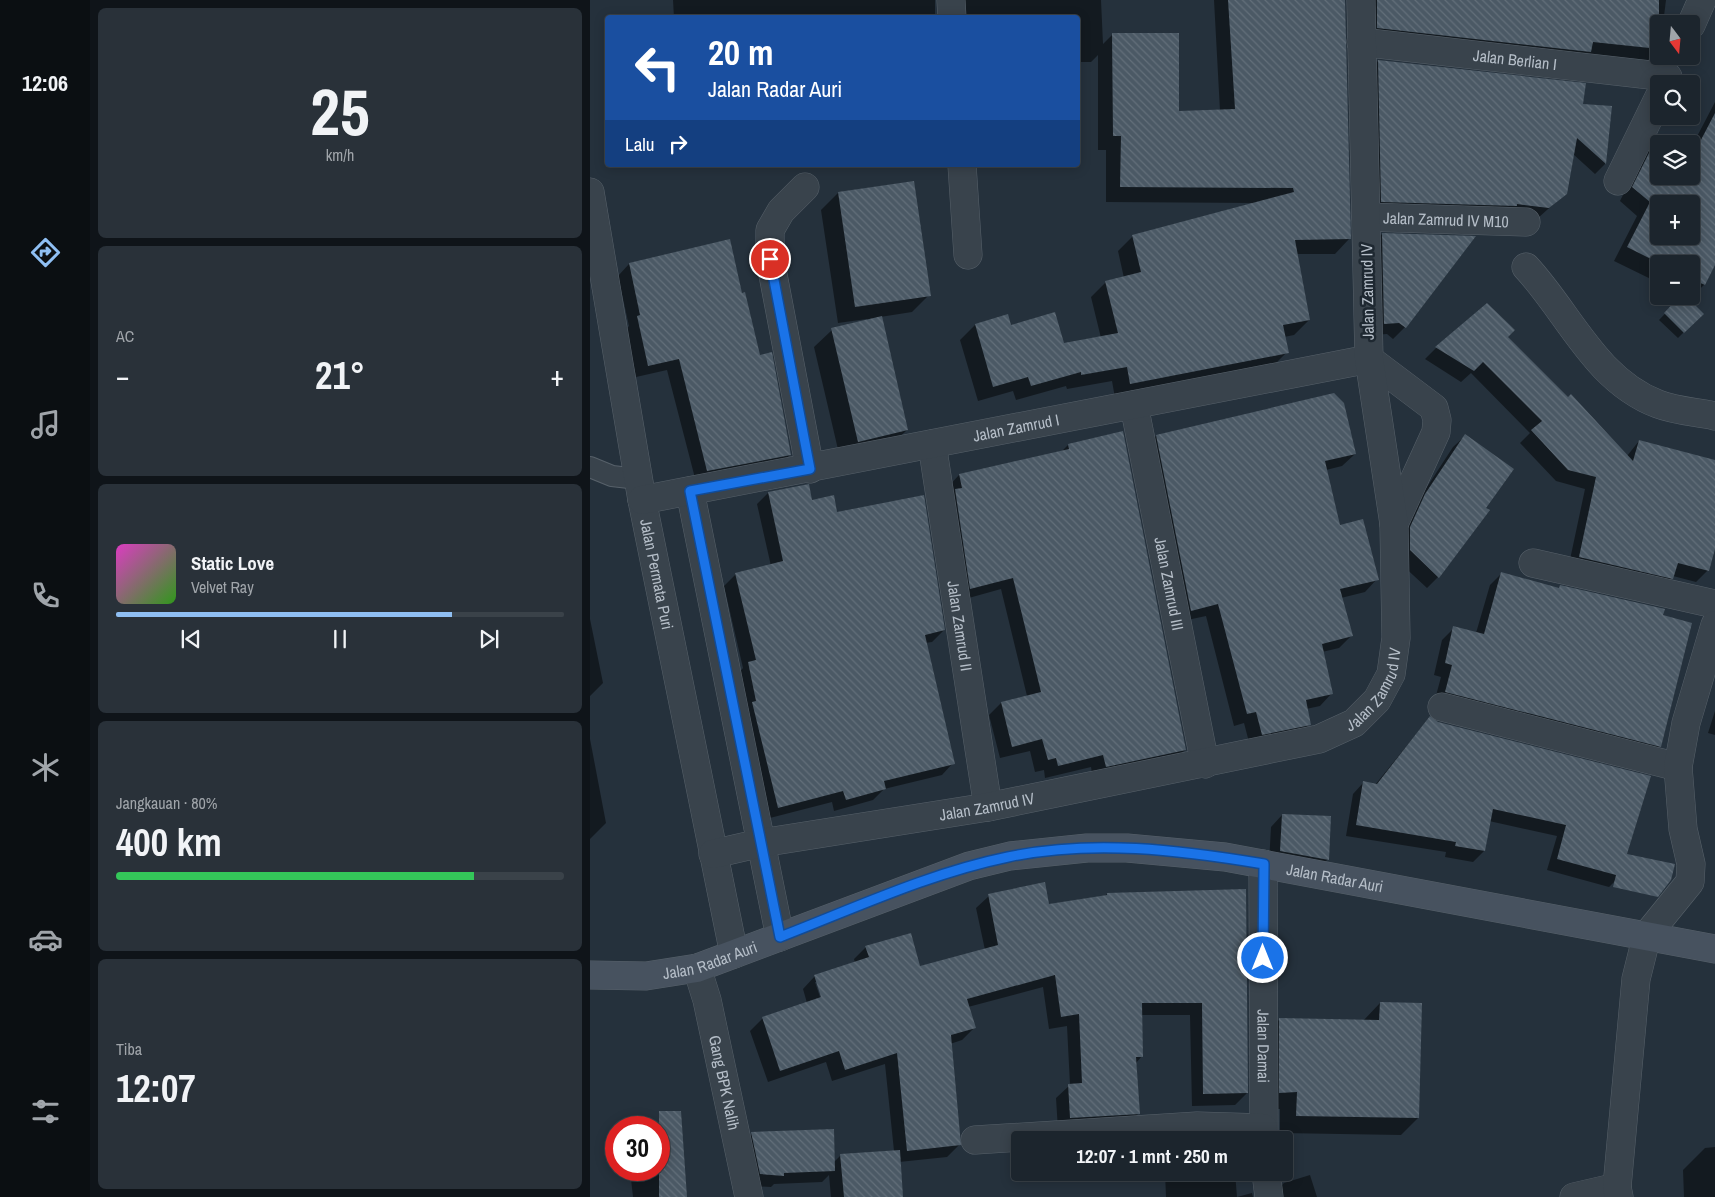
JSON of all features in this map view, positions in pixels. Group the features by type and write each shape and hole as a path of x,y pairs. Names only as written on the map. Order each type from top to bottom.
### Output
{"main road":[{"name":"Jalan Radar Auri","path":"590,975 646,976 697,968 969,866 1018,855 1087,848 1127,848 1225,857 1715,949"}],"street":[{"path":"951,0 952,15"},
{"name":"Jalan Zamrud IV","path":"713,854 761,843 988,807 1205,764 1319,739 1354,723 1377,700 1391,674 1396,638 1394,524 1369,359 1360,42 1361,0"},
{"path":"1695,15 1702,0"},
{"name":"Jalan Berlian I","path":"1360,42 1650,77"},
{"path":"1618,181 1650,114"},
{"path":"962,167 968,255"},
{"path":"805,187 781,211 770,230 770,259 810,469"},
{"name":"Jalan Permata Puri","path":"590,192 658,492 713,854 734,954"},
{"name":"Jalan Zamrud IV M10","path":"1366,217 1526,222"},
{"path":"1526,267 1541,282 1601,365 1622,382 1659,404 1715,416"},
{"path":"1369,359 1434,408 1437,420 1436,432 1394,524"},
{"name":"Jalan Zamrud I","path":"658,492 810,469 1369,359"},
{"name":"Jalan Zamrud III","path":"1134,405 1205,764"},
{"name":"Jalan Zamrud II","path":"932,444 988,807"},
{"path":"658,492 761,843 780,937"},
{"path":"1533,563 1715,604"},
{"path":"1574,1197 1618,1192 1636,979 1647,935 1690,882 1690,864 1683,829 1678,767 1686,723 1715,626"},
{"path":"1442,707 1678,767"},
{"name":"Jalan Damai","path":"1264,864 1264,1131"},
{"name":"Gang BPK Nalih","path":"697,968 707,1000 749,1197"},
{"path":"1118,1131 1197,1126 1239,1131"},
{"path":"975,1140 1011,1138"},
{"path":"1267,1181 1269,1197"}],"lane":[{"path":"590,467 658,492"}],"building":[{"path":"1228,0 1345,0 1351,239 1295,240 1310,320 1283,325 1289,353 1130,384 1127,367 1081,375 1081,372 1031,386 1028,377 993,387 975,324 1008,314 1011,325 1055,312 1064,343 1118,333 1105,281 1141,272 1132,235 1294,192 1293,188 1120,187 1121,136 1113,136 1112,33 1179,33 1179,111 1235,109"},
{"path":"1377,0 1659,0 1659,15 1650,15 1650,48 1593,42 1591,52 1377,28"},
{"path":"1378,60 1586,83 1583,104 1612,106 1606,164 1577,138 1567,194 1549,208 1517,204 1517,206 1381,202"},
{"path":"1715,113 1715,265 1705,285 1700,283 1700,255 1650,255 1650,258 1627,247 1650,202 1632,187 1650,151 1650,185 1700,185 1700,142"},
{"path":"914,181 931,296 855,307 838,192"},
{"path":"1382,233 1476,236 1406,328 1399,323 1384,324"},
{"path":"730,239 742,293 745,292 760,355 772,352 791,455 707,471 679,359 648,366 637,316 640,315 629,263"},
{"path":"1487,303 1515,330 1508,337 1568,397 1571,394 1633,461 1639,440 1715,460 1715,549 1709,571 1678,563 1673,579 1579,557 1596,477 1568,470 1531,430 1542,421 1483,362 1474,371 1435,347"},
{"path":"1672,305 1695,305 1704,314 1684,333 1664,313"},
{"path":"882,316 908,430 858,442 831,328"},
{"path":"1334,393 1344,403 1356,454 1325,461 1340,525 1363,519 1379,580 1340,589 1353,636 1322,644 1333,694 1306,700 1311,725 1262,735 1256,712 1247,714 1218,604 1191,611 1156,435"},
{"path":"1123,431 1186,750 1106,767 1103,755 1058,766 1056,758 1048,760 1042,739 1012,747 1001,702 1041,692 1013,578 970,589 955,489 962,488 959,474 1069,449 1068,444"},
{"path":"1465,434 1514,469 1486,508 1490,510 1439,578 1410,550 1410,527 1425,494"},
{"path":"809,484 812,500 834,495 837,512 924,495 945,630 925,635 955,764 884,781 886,789 846,800 843,791 778,808 752,702 756,701 748,662 756,660 735,573 783,561 768,492"},
{"path":"1501,572 1559,588 1560,585 1665,609 1663,615 1692,623 1661,747 1445,692 1452,665 1445,663 1453,626 1484,634"},
{"path":"1430,716 1438,722 1651,776 1627,854 1675,864 1671,880 1658,897 1613,887 1616,875 1557,859 1566,825 1493,809 1485,851 1455,846 1456,842 1356,825 1363,781 1377,784"},
{"path":"1282,814 1331,816 1329,860 1280,851"},
{"path":"1045,882 1049,904 1107,895 1107,893 1246,889 1248,1093 1203,1094 1202,1003 1142,1003 1143,1057 1136,1057 1140,1114 1070,1118 1068,1084 1082,1083 1079,1014 1061,1017 1055,975 967,999 976,1028 951,1035 961,1145 907,1151 897,1053 845,1070 839,1051 780,1071 762,1017 821,997 814,975 869,957 865,946 911,933 920,966 998,945 988,894"},
{"path":"1380,1002 1422,1003 1419,1118 1296,1116 1297,1092 1279,1093 1279,1018 1379,1020"},
{"path":"659,1111 681,1111 687,1197 659,1197 659,1181 670,1181 670,1116 659,1116"},
{"path":"834,1129 835,1171 784,1173 784,1176 760,1174 751,1132"},
{"path":"900,1150 903,1197 844,1197 840,1154"}],"route":[{"path":"770,259 810,469 690,491 780,937 969,866 1010,856 1050,850 1127,848 1225,857 1264,864 1263,958"}]}
